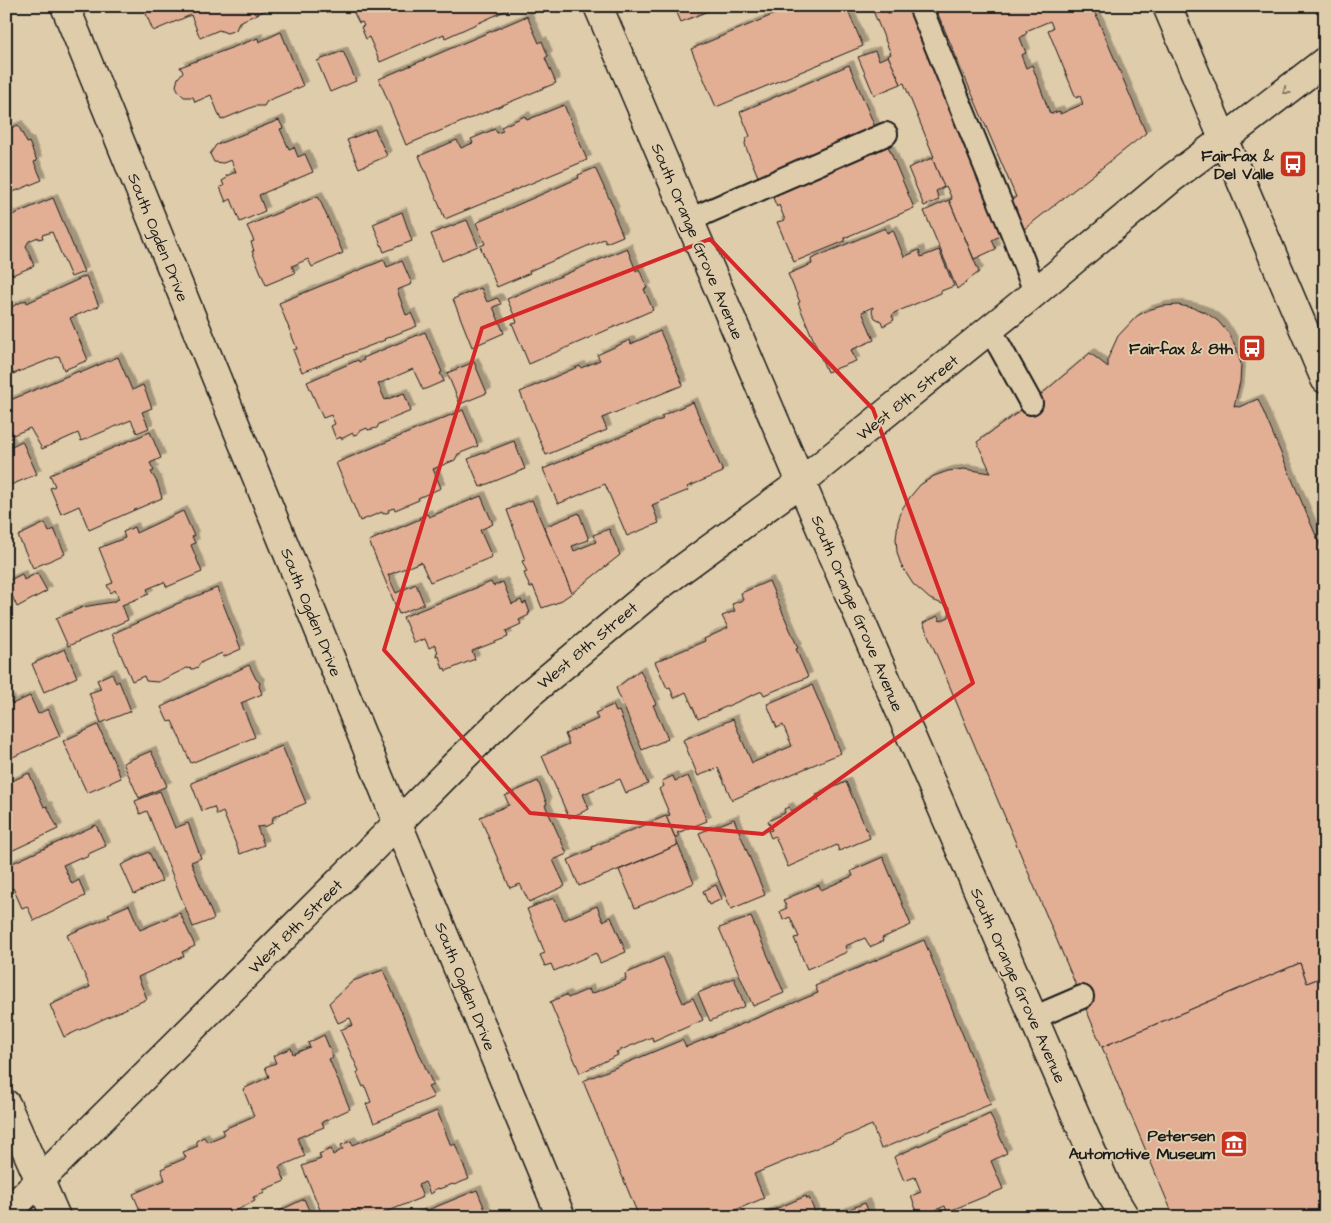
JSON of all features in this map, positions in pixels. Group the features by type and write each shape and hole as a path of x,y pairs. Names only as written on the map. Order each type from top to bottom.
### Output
{"street":[{"name":"South Ogden Drive","path":"65,6 398,824 561,1217"},
{"name":"South Orange Grove Avenue","path":"598,6 1033,1018 1107,1187 1125,1217"},
{"path":"1167,6 1325,379"},
{"name":"West 8th Street","path":"6,1214 456,764 529,694 655,589 801,482 990,330 1172,178 1325,61"},
{"path":"6,1104 56,1217"}],"lane":[{"path":"920,6 1035,292"},
{"path":"689,220 886,134"},
{"path":"990,330 1031,403"},
{"path":"1033,1018 1082,997"}],"highlighted area":[{"path":"710,239 873,409 973,683 763,834 530,813 384,650 482,328"}],"building":[{"path":"143,6 271,6 271,8 239,22 236,30 227,33 219,30 200,38 191,15 153,31"},
{"path":"359,6 516,6 445,38 444,34 380,62 369,37 366,39 361,27 364,26 362,22 359,23 353,11"},
{"path":"674,6 711,6 713,9 681,22"},
{"path":"785,6 846,6 863,46 716,107 691,49 787,9"},
{"path":"871,6 886,6 889,14 907,6 1002,235 992,240 996,249 974,259 949,200 952,199 946,186 944,187 932,158 934,157 904,83 901,84 888,56 891,54"},
{"path":"952,6 1092,6 1146,133 1023,230 1004,205 1016,197 937,12","holes":["1050,21 1053,28 1048,30 1076,98 1080,96 1083,104 1060,114 1060,111 1050,114 1032,65 1026,68 1021,55 1026,53 1020,38 1027,33 1026,31"]},
{"path":"527,16 539,43 542,41 548,56 545,58 556,83 406,145 379,79"},
{"path":"281,32 303,86 267,101 264,106 255,106 221,120 211,95 195,102 193,97 184,97 179,92 176,86 178,78 183,72 180,67 258,38 259,42"},
{"path":"343,51 356,81 330,92 317,61"},
{"path":"875,51 879,60 888,56 901,84 874,95 858,57"},
{"path":"849,65 875,127 759,179 745,144 746,139 750,136 740,112"},
{"path":"564,105 587,160 445,219 419,156 457,140 461,148 473,143 471,139 495,129 497,133 503,131 501,127 525,116 527,120"},
{"path":"279,120 283,128 280,129 289,149 294,147 298,157 305,154 313,172 259,195 265,211 240,222 231,199 226,202 220,187 224,186 222,181 227,178 226,176 236,172 231,160 223,163 214,162 210,154 216,145"},
{"path":"18,125 27,143 29,142 37,161 34,162 42,180 6,195 6,130"},
{"path":"375,129 387,156 359,168 347,140"},
{"path":"888,146 914,208 844,238 845,241 794,262 777,222 785,220 779,205 777,207 773,198 775,197 774,192"},
{"path":"932,158 944,187 936,191 939,200 924,206 908,168"},
{"path":"595,168 615,211 613,212 623,236 606,243 604,239 529,271 530,273 497,287 480,246 485,244 476,223 579,178 578,175"},
{"path":"318,196 343,253 312,267 308,259 292,266 295,273 266,285 252,251 254,251 251,242 254,241 247,226"},
{"path":"53,198 84,272 71,277 52,232 42,235 43,238 38,239 38,237 29,241 26,246 34,266 6,276 6,214 8,213 10,216"},
{"path":"949,200 979,272 957,289 924,211"},
{"path":"402,212 412,241 384,252 373,224"},
{"path":"467,220 478,246 442,261 431,234"},
{"path":"885,228 887,233 893,230 904,257 919,250 921,257 939,250 954,286 894,313 892,316 894,320 883,326 881,321 875,318 872,312 873,307 862,312 874,340 851,350 856,361 827,372 788,274 812,264 811,259"},
{"path":"627,248 636,271 639,269 647,288 644,289 653,310 529,364 512,323 517,322 507,299"},
{"path":"384,260 387,267 402,261 412,284 397,290 406,315 411,313 417,326 302,372 293,350 297,349 279,303"},
{"path":"86,276 99,306 70,318 88,360 64,370 59,356 13,374 11,368 7,369 6,312 12,309 11,307 26,300 27,303"},
{"path":"481,288 487,302 497,298 499,300 501,304 493,307 504,333 472,347 453,299"},
{"path":"1178,305 1205,312 1218,321 1229,334 1236,347 1241,364 1240,382 1234,406 1239,407 1258,399 1325,557 1325,976 1307,983 1300,963 1102,1047 923,623 938,616 940,621 949,617 950,607 930,599 913,584 901,565 896,539 902,509 920,485 934,476 948,471 964,469 991,473 977,442 1031,403 1090,353 1108,367 1108,358 1118,336 1137,316 1162,306"},
{"path":"660,331 683,385 602,418 607,430 546,455 520,392 580,366 581,368 600,360 597,355 630,340 631,344"},
{"path":"425,332 444,381 423,390 413,369 378,384 385,400 404,393 411,411 379,424 377,428 368,430 367,428 358,432 358,434 353,435 353,433 341,439 341,437 336,439 331,426 335,424 331,415 323,418 307,382 358,360 359,362 364,360 363,358"},
{"path":"118,357 132,390 143,385 152,408 142,412 149,428 137,433 131,420 81,441 78,433 42,449 30,428 13,435 6,419 6,402 79,371 80,373"},
{"path":"474,362 487,393 460,404 447,373"},
{"path":"693,402 723,472 687,487 689,490 652,505 659,523 627,536 605,484 558,504 543,469 663,419 661,416"},
{"path":"463,410 478,446 458,454 455,460 433,469 441,488 395,510 394,508 388,510 389,512 383,514 382,512 360,521 336,463"},
{"path":"150,432 161,458 150,463 154,471 151,472 157,482 162,498 89,530 79,506 61,514 50,488 55,486 50,475"},
{"path":"6,433 12,446 22,441 37,474 6,487"},
{"path":"514,441 525,469 480,487 468,459"},
{"path":"481,496 493,524 480,530 492,557 430,582 421,562 388,575 396,593 416,584 424,604 399,614 369,541 420,519 427,514 429,517"},
{"path":"532,500 572,593 559,602 542,608 533,586 530,588 524,573 527,572 522,561 525,560 507,510"},
{"path":"183,511 194,536 192,537 195,543 191,545 202,572 167,587 164,582 147,589 149,594 122,605 128,620 68,646 56,619 83,607 119,599 115,590 111,593 107,585 113,583 99,548 125,538 123,532 134,527 136,533"},
{"path":"579,513 589,540 572,546 574,551 596,542 593,535 609,529 620,555 572,593 544,527"},
{"path":"45,523 49,532 54,529 65,554 33,568 18,536"},
{"path":"37,573 47,591 17,607 6,582 22,574 24,580"},
{"path":"769,581 798,648 796,649 808,677 764,695 762,691 698,719 686,692 674,698 670,687 667,688 655,662 705,641 704,639 728,628 722,616 735,611 732,604 743,600 741,593"},
{"path":"491,582 493,586 503,582 512,604 521,600 523,604 526,602 529,615 519,620 521,624 506,631 508,637 472,651 475,659 446,671 445,668 443,669 439,656 437,657 436,653 438,652 435,645 429,648 425,639 414,643 403,617"},
{"path":"217,588 241,649 223,657 222,653 200,663 198,667 193,669 187,668 158,682 146,681 144,676 132,681 112,634 174,605"},
{"path":"65,649 77,677 44,692 32,664"},
{"path":"249,665 260,683 259,686 262,694 241,703 255,737 191,763 172,721 168,722 161,707"},
{"path":"640,670 656,704 653,705 668,739 642,750 616,688"},
{"path":"112,673 116,683 119,681 131,711 101,723 89,693 101,689 97,680"},
{"path":"812,685 841,753 732,800 718,768 698,776 683,740 733,719 752,763 792,746 783,725 777,728 767,704"},
{"path":"30,696 38,714 48,709 60,736 6,760 6,701 10,700 12,704"},
{"path":"613,705 616,712 619,711 648,784 626,793 620,779 583,794 589,809 569,818 542,756 569,744 565,734 598,719 595,713"},
{"path":"98,725 121,778 87,793 63,741"},
{"path":"282,746 306,803 273,817 272,823 267,826 257,827 264,845 240,854 223,812 217,815 214,807 202,811 191,783"},
{"path":"151,751 167,786 139,798 123,763"},
{"path":"29,773 44,807 47,806 58,829 6,855 6,784"},
{"path":"673,776 675,781 688,776 707,821 677,833 679,836 675,837 666,816 670,815 659,789 664,786 662,781"},
{"path":"538,781 547,804 545,805 567,854 553,860 565,886 529,902 520,884 510,888 480,817 509,805 505,796"},
{"path":"846,782 870,838 839,851 837,845 788,867 775,836 771,838 768,831 772,830 768,821 785,813 784,809 789,807 791,811 819,800 816,795"},
{"path":"160,791 175,828 188,823 201,858 191,862 214,919 193,927 147,811 140,814 135,801"},
{"path":"666,816 678,845 579,886 568,860 593,849 592,847"},
{"path":"734,819 765,895 731,909 699,833"},
{"path":"96,825 106,846 88,854 89,856 82,859 81,857 63,865 72,884 79,880 85,896 34,921 27,906 22,908 13,888 6,891 6,866"},
{"path":"678,845 694,883 635,908 619,870"},
{"path":"149,852 162,881 134,894 121,865"},
{"path":"883,857 911,925 882,938 883,941 870,947 865,938 845,946 847,952 807,969 794,938 799,937 790,917 783,920 780,911 787,908 783,900 819,885 821,890 853,876 851,871"},
{"path":"716,885 722,899 709,905 703,891"},
{"path":"554,898 564,920 597,906 603,921 611,917 626,952 600,963 596,953 554,971 551,964 545,966 540,955 545,953 527,909"},
{"path":"129,905 140,930 180,913 195,946 182,952 184,956 138,977 147,999 64,1037 50,1005 90,987 67,935 110,917 108,914"},
{"path":"751,917 784,993 753,1006 719,928"},
{"path":"924,940 991,1104 881,1149 872,1125 754,1174 764,1198 719,1217 639,1217 583,1081 682,1040 686,1047 818,993 815,986"},
{"path":"663,957 683,1003 693,998 703,1020 653,1042 652,1037 616,1052 618,1055 580,1073 550,1002 566,995 568,998 589,989 591,994 626,980 625,974"},
{"name":"Petersen Automotive Museum","path":"1300,963 1307,983 1325,976 1325,1217 1174,1217 1102,1047"},
{"path":"383,970 433,1085 428,1087 434,1097 374,1123 366,1104 371,1102 340,1030 353,1025 350,1018 338,1023 329,1003 353,981"},
{"path":"734,978 745,1006 710,1021 698,993"},
{"path":"324,1035 333,1057 329,1059 350,1109 322,1122 324,1127 297,1138 305,1156 279,1167 285,1181 263,1190 265,1193 253,1197 255,1201 223,1217 143,1217 133,1194 165,1180 161,1169 186,1158 183,1152 198,1146 196,1141 204,1137 207,1142 224,1135 222,1130 254,1116 243,1089 269,1077 265,1067 276,1063 273,1056 291,1048 293,1054 310,1047 308,1043"},
{"path":"437,1111 451,1146 455,1144 469,1179 433,1190 434,1192 430,1194 425,1182 418,1185 423,1197 374,1217 362,1217 359,1210 353,1212 354,1217 323,1217 302,1166 321,1159 319,1154 331,1149 333,1155 343,1149 341,1145 351,1141 353,1145"},
{"path":"990,1114 1007,1153 991,1161 1003,1189 947,1212 945,1206 919,1217 911,1196 921,1192 915,1177 904,1181 894,1157"},
{"path":"477,1190 488,1217 411,1217"},
{"path":"806,1196 807,1199 809,1198 817,1217 757,1217"},
{"path":"304,1199 312,1217 282,1217 279,1211"},
{"path":"865,1203 871,1217 836,1217 835,1215"}],"place":[{"name":"Fairfax & Del Valle","path":"1293,164"},
{"name":"Fairfax & 8th","path":"1252,348"},
{"name":"Petersen Automotive Museum","path":"1234,1144"}]}
